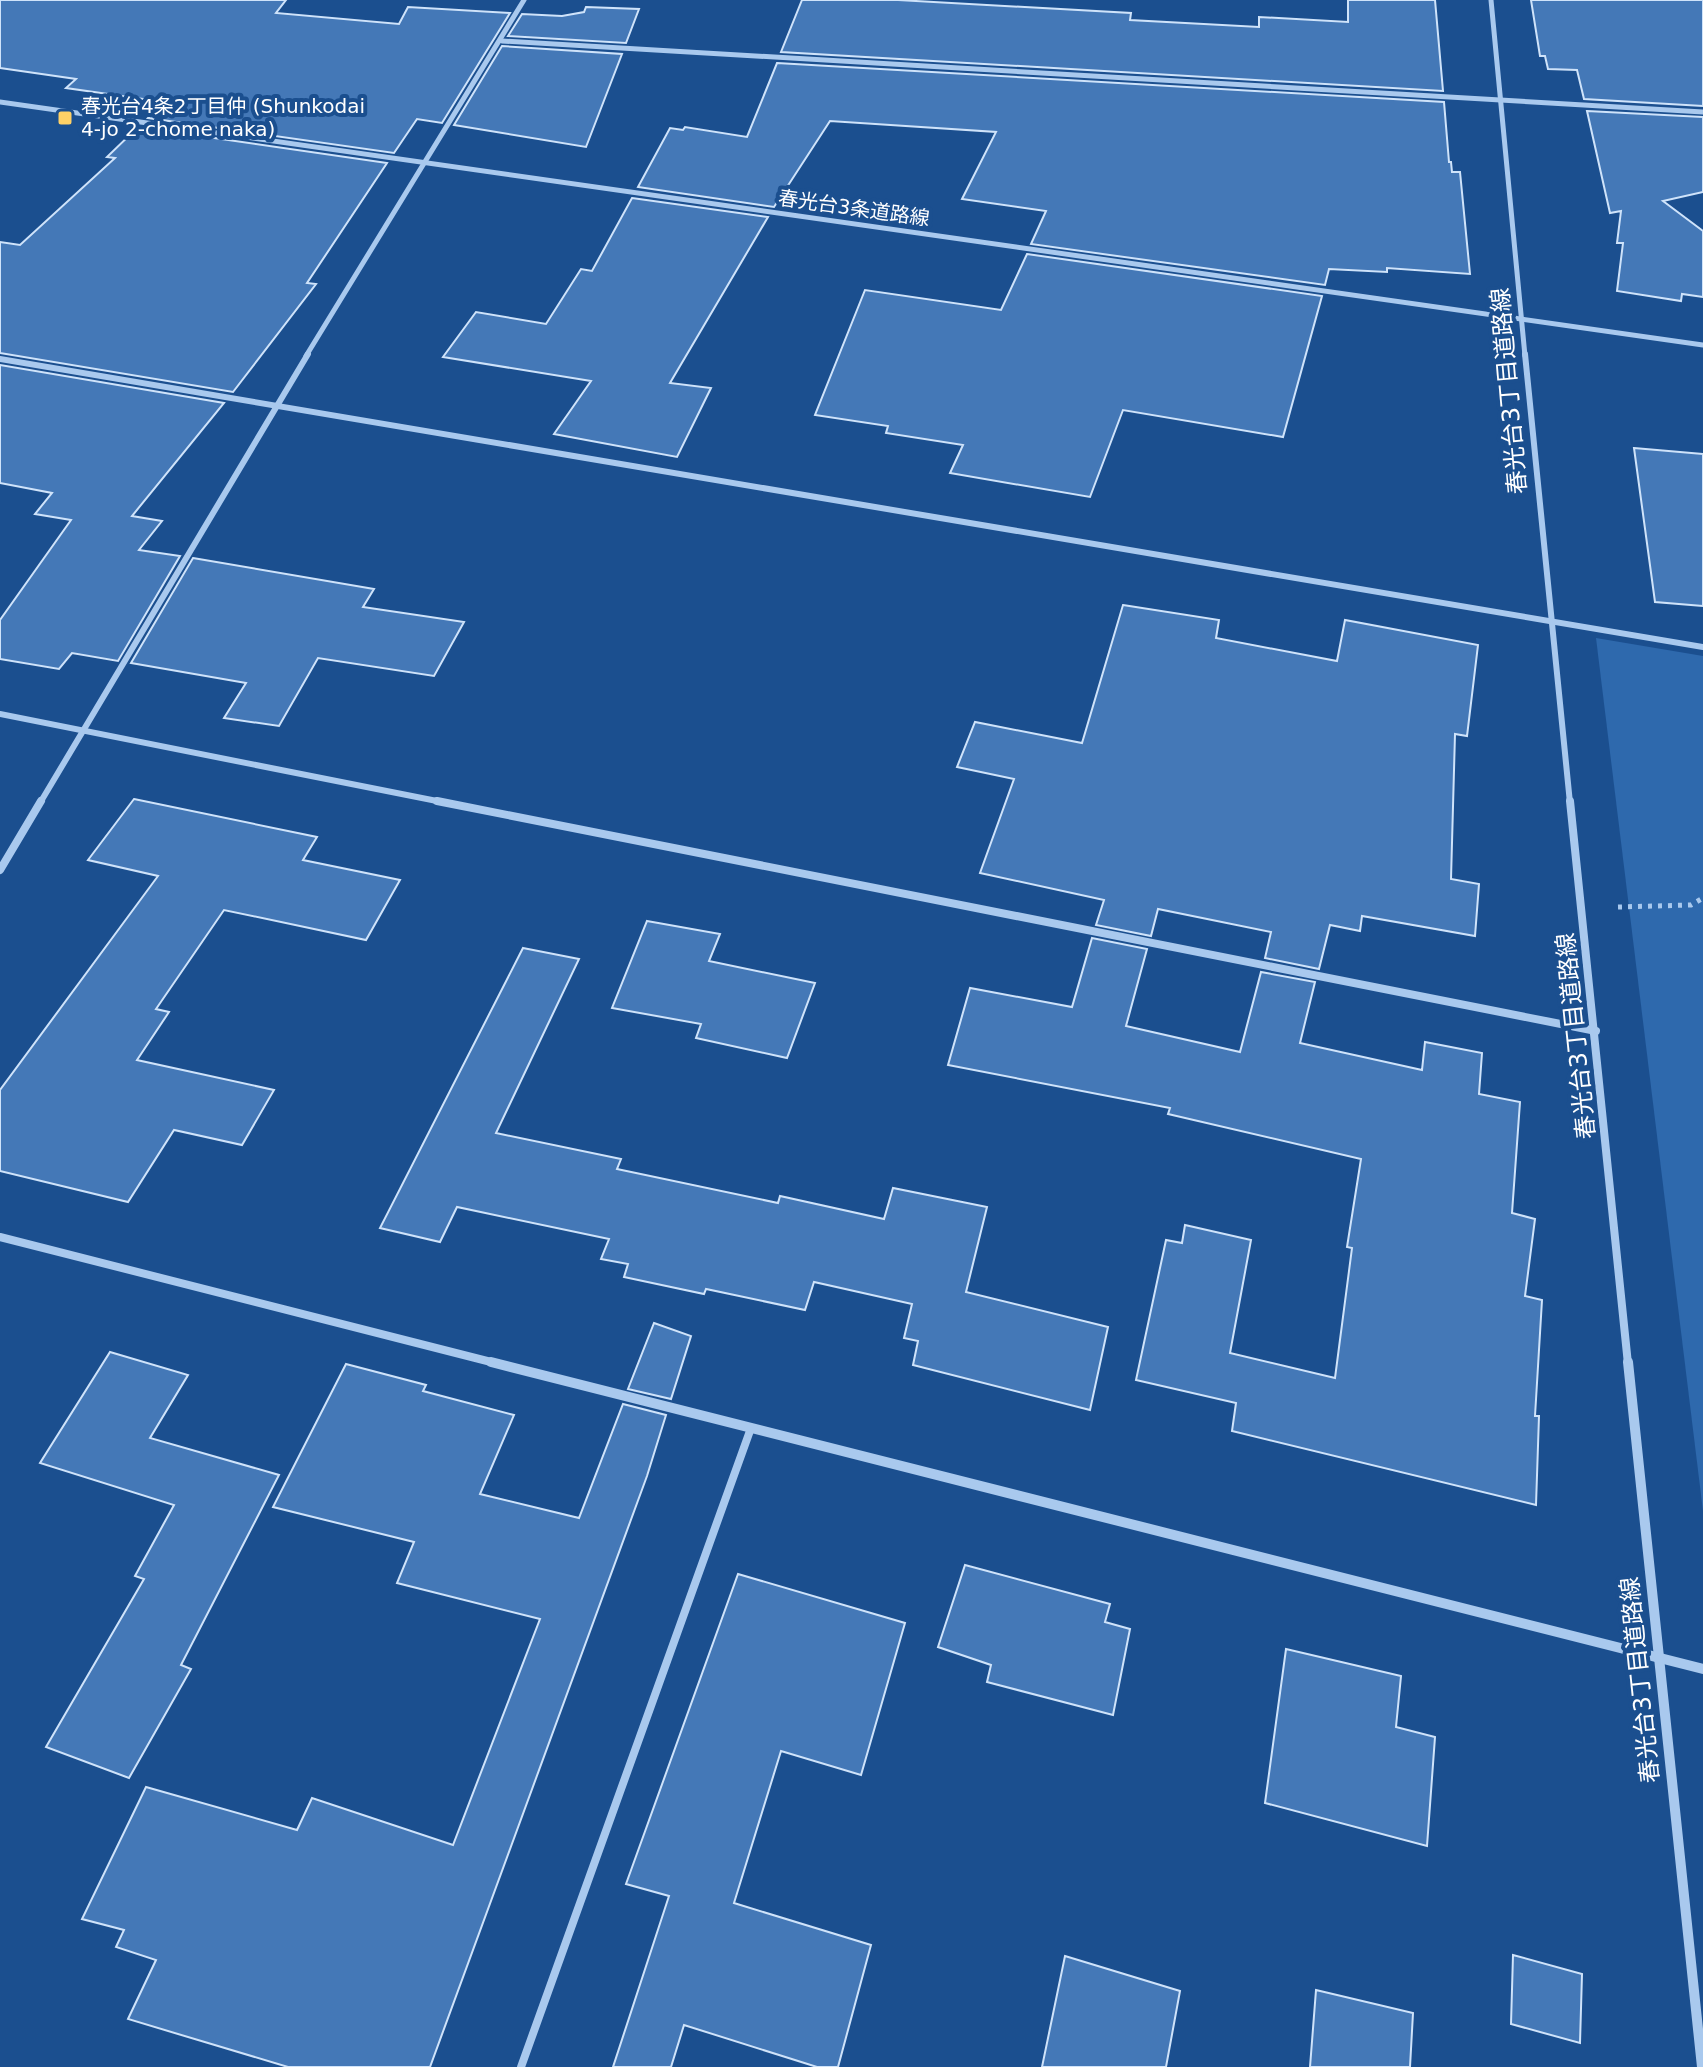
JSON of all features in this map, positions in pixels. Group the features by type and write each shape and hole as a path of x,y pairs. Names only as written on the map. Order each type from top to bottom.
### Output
{"street":[{"path":"0,870 276,406 502,41 524,0"},
{"name":"春光台3丁目道路線","path":"1491,0 1551,622 1702,2067"},
{"path":"502,41 1703,112"},
{"name":"春光台3条道路線","path":"0,102 1703,345"},
{"path":"0,359 1703,647"},
{"path":"0,714 1596,1031"},
{"path":"0,1237 1703,1669"}],"lane":[{"path":"521,2067 751,1428"}],"path":[{"path":"1583,908 1691,905 1703,898"}],"shaded area":[{"path":"1596,638 1703,656 1703,1511"}],"building":[{"path":"0,0 286,0 276,13 399,24 408,7 510,13 442,123 417,119 394,153 148,118 164,102 66,88 76,79 0,68"},
{"path":"802,0 898,0 1131,13 1130,20 1259,27 1259,17 1348,22 1348,0 1435,0 1443,91 781,52"},
{"path":"1531,0 1703,0 1703,106 1584,99 1577,70 1548,69 1545,56 1540,56"},
{"path":"586,7 639,9 626,43 508,36 522,14 562,16 584,12"},
{"path":"502,46 622,54 586,147 454,125"},
{"path":"777,63 1444,102 1449,162 1452,172 1460,172 1470,274 1387,268 1387,272 1329,269 1325,285 1031,244 1046,211 962,199 996,132 830,121 774,207 638,187 670,128 683,130 685,127 747,137"},
{"path":"1587,111 1703,117 1703,192 1663,201 1703,231 1703,297 1682,294 1681,301 1617,291 1623,243 1617,243 1621,211 1610,213"},
{"path":"138,127 387,163 307,283 316,284 233,392 0,353 0,242 20,245 115,158 107,157"},
{"path":"632,198 768,217 670,383 711,388 677,457 554,434 591,381 443,357 476,312 546,324 581,269 592,271"},
{"path":"1027,254 1322,296 1283,437 1123,410 1090,497 950,473 963,445 886,433 888,426 815,415 865,290 1001,310"},
{"path":"0,365 224,403 132,516 162,521 139,550 180,556 118,661 72,653 59,669 0,659 0,620 71,520 35,514 52,493 0,483"},
{"path":"1634,448 1703,454 1703,606 1655,602"},
{"path":"193,558 374,589 363,607 464,622 434,676 318,658 279,726 224,718 246,683 131,663"},
{"path":"1123,605 1219,620 1216,638 1337,661 1345,620 1478,645 1467,736 1455,734 1451,879 1479,884 1475,936 1362,916 1360,931 1330,925 1319,969 1265,958 1271,932 1158,909 1151,936 1096,925 1104,900 980,873 1014,779 957,767 975,722 1082,743"},
{"path":"134,799 317,837 303,860 400,880 366,940 224,910 156,1009 169,1012 137,1060 274,1090 242,1145 174,1130 128,1202 0,1171 0,1090 158,876 88,860"},
{"path":"647,921 720,934 709,961 815,983 787,1058 696,1038 701,1024 612,1008"},
{"path":"1092,938 1147,949 1126,1026 1240,1052 1261,972 1315,982 1300,1043 1422,1070 1425,1042 1482,1053 1479,1094 1520,1102 1512,1213 1535,1219 1525,1296 1542,1300 1535,1416 1539,1416 1536,1505 1232,1431 1236,1403 1136,1380 1166,1240 1182,1243 1185,1225 1251,1240 1230,1353 1335,1378 1352,1248 1347,1247 1361,1159 1168,1114 1170,1108 948,1065 970,988 1072,1007"},
{"path":"523,948 579,959 496,1133 621,1159 617,1169 778,1203 780,1196 884,1219 893,1188 987,1207 966,1292 1108,1327 1090,1410 913,1365 918,1341 904,1338 912,1304 814,1282 805,1310 706,1289 704,1294 624,1277 628,1264 601,1259 609,1239 457,1207 440,1242 380,1228"},
{"path":"654,1323 691,1336 671,1399 628,1389"},
{"path":"110,1352 188,1375 150,1438 279,1475 181,1665 191,1669 129,1778 46,1747 144,1579 135,1576 174,1505 40,1463"},
{"path":"346,1364 426,1385 423,1391 514,1415 480,1494 579,1518 623,1404 666,1415 647,1476 430,2067 288,2067 128,2019 156,1960 116,1947 124,1930 82,1919 146,1787 297,1830 312,1798 453,1845 540,1619 397,1583 414,1542 273,1507"},
{"path":"965,1565 1110,1604 1105,1622 1130,1629 1113,1715 987,1682 991,1665 938,1647"},
{"path":"738,1574 905,1623 861,1775 781,1751 734,1903 871,1945 838,2067 817,2067 684,2025 671,2067 613,2067 669,1896 626,1884"},
{"path":"1286,1649 1401,1676 1396,1727 1435,1737 1427,1846 1265,1803"},
{"path":"1513,1955 1582,1974 1580,2043 1511,2024"},
{"path":"1065,1956 1180,1991 1166,2067 1042,2067"},
{"path":"1316,1990 1413,2013 1410,2067 1310,2067"}],"place":[{"name":"春光台4条2丁目仲 (Shunkodai 4-jo 2-chome naka)","path":"65,118"}]}
